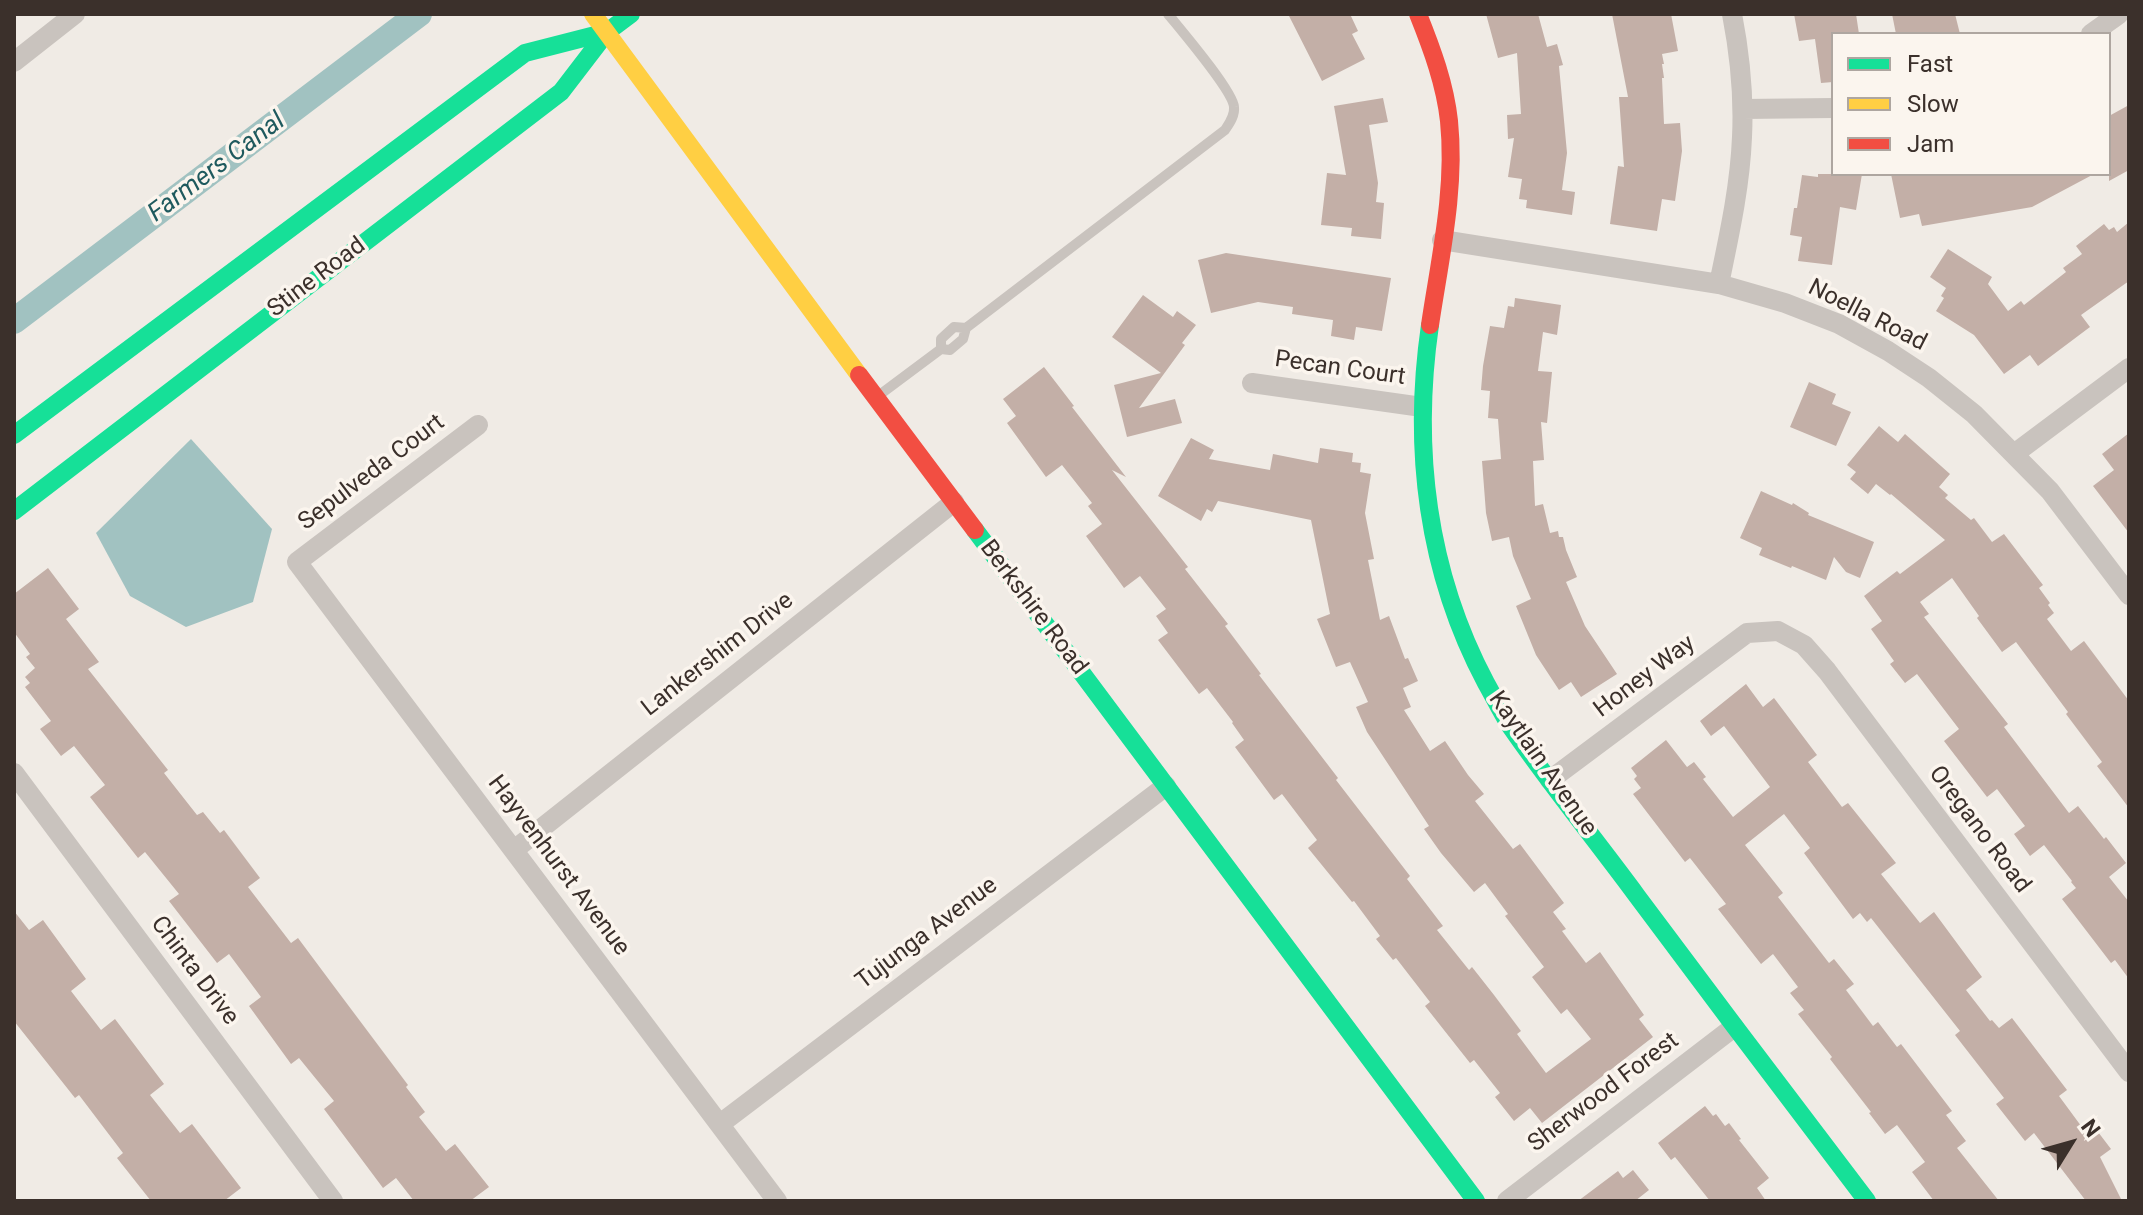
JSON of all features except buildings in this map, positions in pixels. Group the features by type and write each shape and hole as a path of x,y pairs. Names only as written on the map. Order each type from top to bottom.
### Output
{"street":[{"path":"14,62 75,14"},
{"name":"Berkshire Road","path":"593,14 1476,1201"},
{"name":"Stine Road","path":"14,511 561,92 607,32 631,14"},
{"name":"Kaytlain Avenue","path":"1418,14 1434,54 1450,134 1450,175 1426,353 1422,460 1439,565 1457,621 1481,674 1509,724 1867,1201"},
{"path":"1719,284 1737,196 1742,139 1739,49 1732,14"},
{"path":"2094,32 2119,14"},
{"name":"Stine Road","path":"14,435 525,53 607,32"},
{"path":"1743,109 1831,108"},
{"name":"Noella Road","path":"1442,240 1719,284 1785,303 1839,324 1929,378 1974,414 2050,491 2129,595"},
{"path":"2014,454 2129,368"},
{"name":"Pecan Court","path":"1252,383 1422,407"},
{"name":"Sepulveda Court","path":"297,562 478,425"},
{"name":"Lankershim Drive","path":"514,850 954,502"},
{"name":"Hayvenhurst Avenue","path":"297,562 777,1201"},
{"name":"Honey Way","path":"1550,780 1747,633 1778,631"},
{"name":"Oregano Road","path":"1778,631 1804,645 1827,671 2129,1072"},
{"name":"Chinta Drive","path":"14,773 330,1200"},
{"name":"Tujunga Avenue","path":"720,1124 1166,786"},
{"name":"Sherwood Forest","path":"1507,1201 1734,1027"}],"lane":[{"path":"876,397 941,349 941,339 954,327 966,328 1225,130 1235,107 1228,91 1168,14"}],"water":[{"path":"191,439 272,529 253,602 186,627 130,596 96,533"}],"waterway":[{"name":"Farmers Canal","path":"14,321 419,14"}],"traffic: fast":[{"path":"14,511 561,92 607,32 631,14"},
{"path":"14,435 525,53 607,32"},
{"path":"1430,325 1423,418 1429,509 1450,598 1486,683 1510,726 1541,769 1867,1201"},
{"path":"975,530 1476,1201"}],"traffic: slow":[{"path":"593,14 859,375"}],"traffic: jam":[{"path":"1418,14 1441,80 1451,147 1446,223 1430,325"},
{"path":"859,375 975,530"}]}
